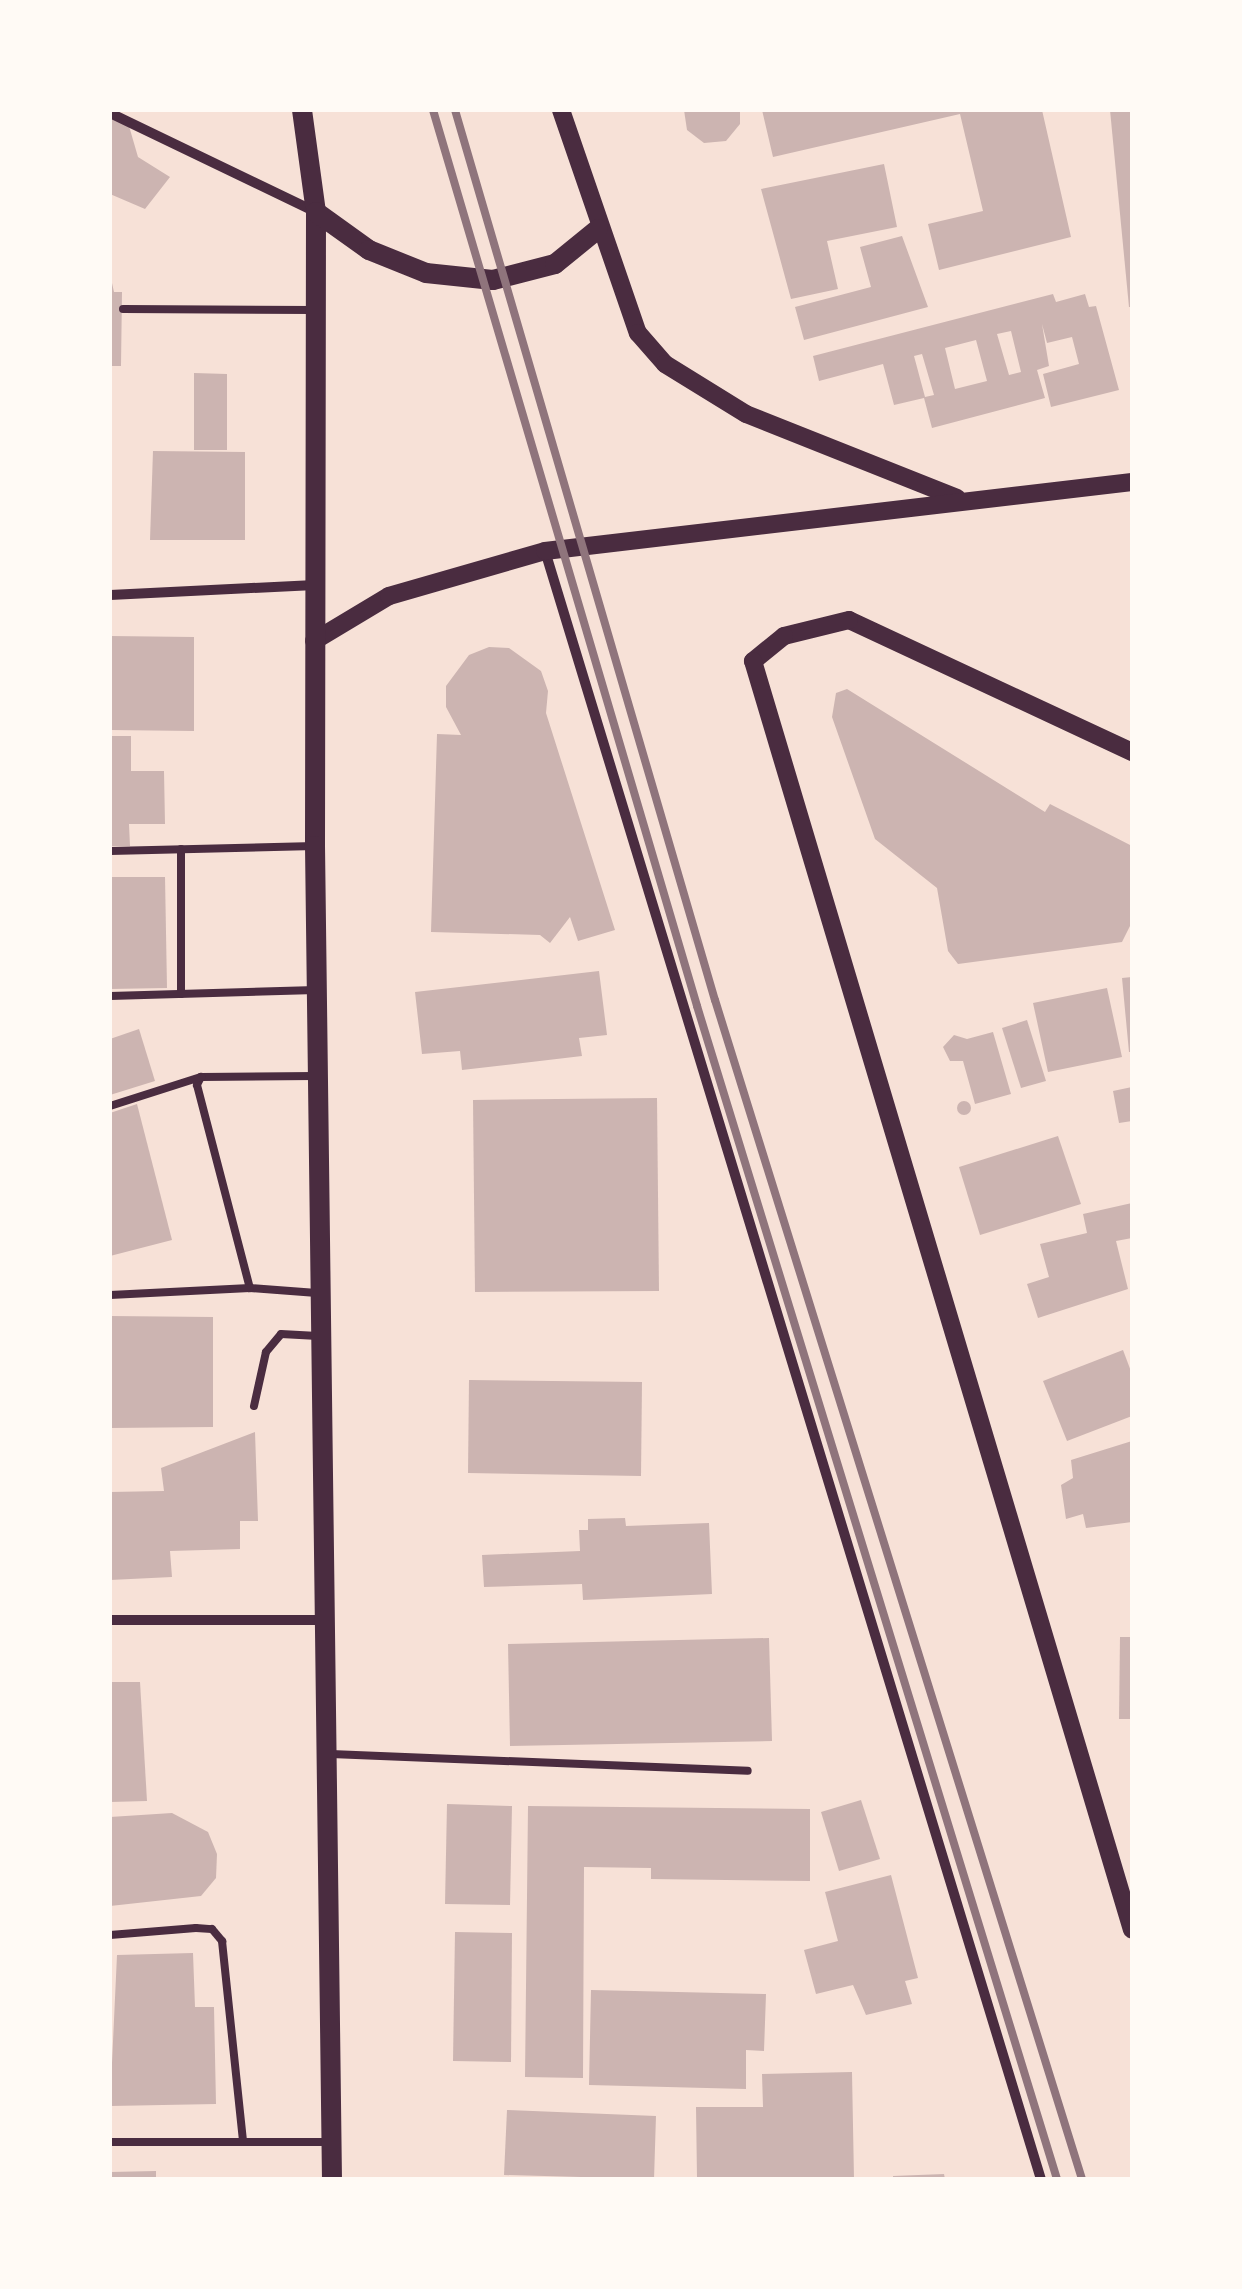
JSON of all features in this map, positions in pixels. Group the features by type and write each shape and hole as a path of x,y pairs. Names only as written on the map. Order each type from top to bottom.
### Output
{"main road":[{"path":"302,110 316,212 314,846 332,2179"},
{"path":"316,212 369,250 426,272 493,280 554,264 598,229"}],"street":[{"path":"561,110 598,229 638,333 694,386 830,452 963,500"},
{"path":"110,113 316,212"},
{"path":"314,642 389,596 545,551 1132,482"},
{"path":"545,551 1041,2179"},
{"path":"110,595 199,594 316,585"},
{"path":"1132,752 850,620 784,636 753,661 1132,1930"},
{"path":"110,1620 326,1620"}],"lane":[{"path":"122,309 316,310"},
{"path":"110,851 314,846"},
{"path":"181,850 181,994"},
{"path":"110,996 316,990"},
{"path":"110,1106 201,1077 317,1076"},
{"path":"201,1077 197,1085 250,1288"},
{"path":"110,1296 250,1288 322,1293"},
{"path":"254,1406 266,1352 281,1334 322,1336"},
{"path":"326,1754 748,1772"},
{"path":"110,1934 212,1929 222,1942 243,2141"},
{"path":"110,2142 332,2142"}],"building":[{"path":"684,110 740,110 740,124 726,141 704,143 687,130"},
{"path":"762,110 1042,110 1071,237 939,270 928,224 983,211 960,114 773,157"},
{"path":"1110,110 1132,110 1132,307 1129,307"},
{"path":"110,116 129,126 138,157 170,177 145,209 110,194"},
{"path":"884,164 897,227 827,241 838,289 791,299 761,189"},
{"path":"902,236 928,307 804,340 795,307 871,287 860,247"},
{"path":"110,274 114,292 122,292 121,366 110,366"},
{"path":"1053,294 1056,302 1085,294 1089,307 1096,306 1119,390 1051,407 1043,374 1079,364 1072,337 1047,343 1042,324 1049,366 1037,370 1045,398 932,428 924,398 894,405 883,364 819,381 813,356","holes":["1011,331 1021,372 1009,375 997,334","976,340 987,381 955,389 945,348","922,354 934,395 925,397 914,356"]},
{"path":"194,373 227,374 227,450 194,450"},
{"path":"153,451 245,452 245,540 150,540"},
{"path":"110,636 194,637 194,731 110,730"},
{"path":"489,647 509,648 541,671 548,691 546,713 615,930 578,941 570,917 550,943 540,935 431,932 437,734 461,735 446,707 446,686 469,655"},
{"path":"847,689 1045,812 1050,804 1132,846 1132,922 1122,942 958,964 948,951 937,888 875,839 832,717 836,693"},
{"path":"110,736 131,736 131,771 164,771 165,824 129,824 130,846 110,846"},
{"path":"110,877 165,877 167,988 110,989"},
{"path":"599,971 607,1035 579,1038 582,1056 462,1070 460,1051 422,1054 415,992"},
{"path":"1132,977 1132,1052 1129,1052 1122,978"},
{"path":"1107,988 1122,1057 1048,1072 1033,1003"},
{"path":"1027,1020 1046,1081 1021,1088 1002,1028"},
{"path":"139,1029 155,1081 110,1095 110,1039"},
{"path":"993,1032 1011,1094 975,1104 963,1061 950,1061 943,1047 954,1035 967,1039"},
{"path":"1132,1087 1132,1121 1119,1123 1113,1091"},
{"path":"657,1098 659,1291 475,1292 473,1100"},
{"path":"964,1101 971,1108 964,1115 957,1108"},
{"path":"137,1104 172,1240 110,1256 110,1113"},
{"path":"1058,1136 1081,1204 980,1235 959,1167"},
{"path":"1132,1203 1132,1238 1116,1241 1128,1289 1038,1318 1027,1284 1049,1277 1040,1244 1087,1233 1083,1214"},
{"path":"110,1316 213,1317 213,1427 110,1428"},
{"path":"1123,1350 1132,1374 1132,1416 1067,1441 1043,1381"},
{"path":"469,1380 642,1382 641,1476 468,1473"},
{"path":"255,1432 258,1521 240,1521 240,1549 170,1551 172,1577 110,1580 110,1492 164,1491 161,1468"},
{"path":"1132,1441 1132,1522 1086,1528 1083,1514 1066,1519 1061,1485 1073,1478 1071,1460"},
{"path":"625,1518 626,1526 709,1523 712,1594 583,1600 582,1584 484,1587 482,1555 580,1551 579,1530 588,1530 588,1519"},
{"path":"1120,1637 1132,1637 1132,1719 1119,1719"},
{"path":"769,1638 772,1741 510,1746 508,1644"},
{"path":"110,1682 140,1682 147,1801 110,1802"},
{"path":"861,1800 880,1859 839,1871 821,1812"},
{"path":"447,1804 512,1806 510,1905 445,1904"},
{"path":"528,1806 810,1809 810,1881 651,1879 651,1868 584,1867 583,2078 525,2077"},
{"path":"172,1813 208,1832 217,1854 216,1878 201,1896 110,1906 110,1817"},
{"path":"891,1875 918,1978 905,1981 912,2004 866,2015 853,1985 816,1994 804,1950 838,1941 825,1892"},
{"path":"455,1932 512,1933 511,2062 453,2061"},
{"path":"193,1953 195,2007 214,2007 216,2104 110,2106 117,1955"},
{"path":"591,1990 766,1994 764,2051 746,2050 746,2089 589,2085"},
{"path":"852,2072 854,2179 697,2179 696,2107 763,2107 762,2074"},
{"path":"507,2110 656,2116 654,2179 504,2175"},
{"path":"156,2171 156,2179 110,2179 110,2172"},
{"path":"944,2174 945,2179 893,2179 893,2176"}],"railway":[{"path":"433,110 697,1006 1057,2179"},
{"path":"455,110 715,1000 1082,2179"}]}
